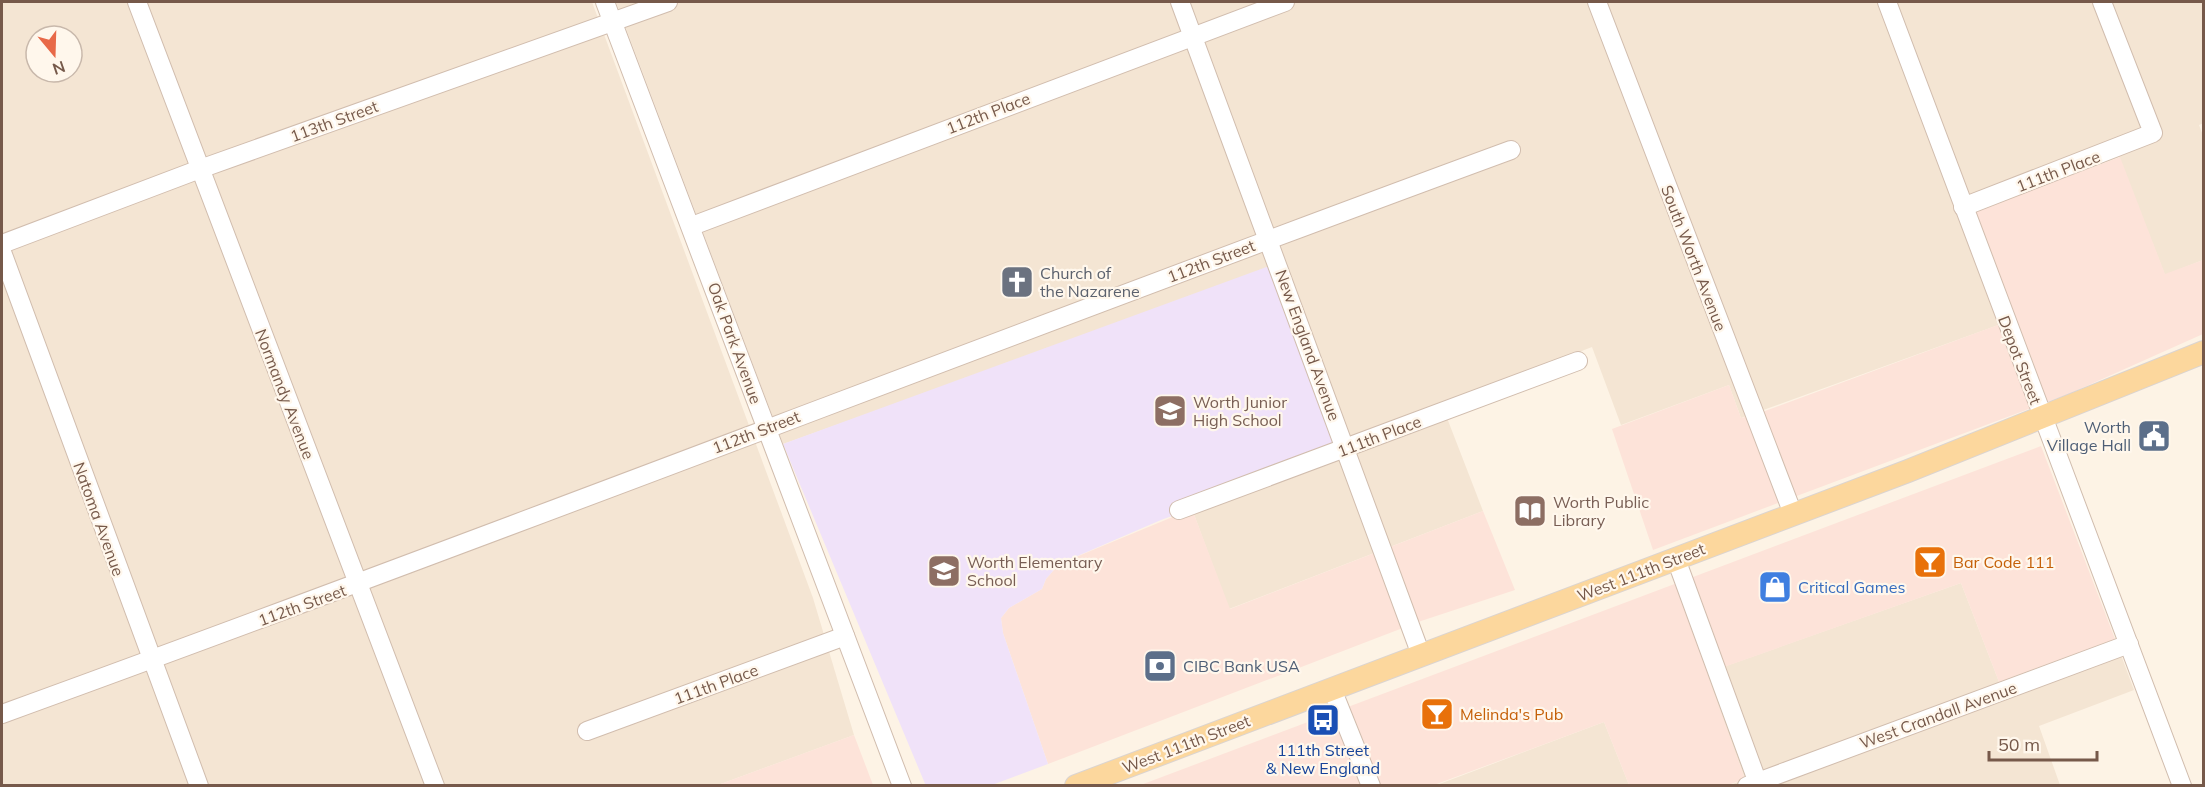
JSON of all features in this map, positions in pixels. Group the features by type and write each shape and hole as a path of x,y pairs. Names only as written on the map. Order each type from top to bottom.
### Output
{"main road":[{"name":"West 111th Street","path":"1076,786 1677,559 2042,418 2204,352"}],"street":[{"name":"Normandy Avenue","path":"137,2 435,786"},
{"name":"Oak Park Avenue","path":"605,2 692,226 902,786"},
{"name":"113th Street","path":"2,244 200,169 668,2"},
{"name":"New England Avenue","path":"1180,2 1270,238 1420,655"},
{"name":"112th Place","path":"692,226 1285,2"},
{"name":"South Worth Avenue","path":"1597,2 1793,514"},
{"name":"Depot Street","path":"1887,2 2182,786"},
{"name":"111th Place","path":"1963,207 2153,133 2102,2"},
{"name":"112th Street","path":"2,714 357,585 1270,238 1511,150"},
{"name":"Natoma Avenue","path":"2,252 199,786"},
{"name":"111th Place","path":"1179,510 1578,361"},
{"path":"1677,559 1755,784"},
{"name":"111th Place","path":"587,731 845,636"},
{"name":"West Crandall Avenue","path":"1755,784 2129,644"},
{"path":"1332,688 1371,786"}],"shaded area":[{"path":"2,2 592,2 813,598 854,735 718,785 2,786"},
{"path":"616,2 2202,2 2204,123 2199,125 2204,138 2203,260 2165,275 2119,157 1972,212 2015,319 1741,418 1729,385 1621,425 1592,347 1442,405 1483,511 1229,609 1192,509 996,368 783,444"},
{"path":"2120,157 2165,274 2203,260 2203,334 2071,393 1653,550 1612,429 1729,385 1741,418 1754,415 2006,322 1972,212"},
{"path":"1272,265 1341,454 1161,520 1059,564 1046,579 1042,589 1009,608 1001,618 1003,633 1048,764 992,785 926,786 783,444"},
{"path":"2041,446 2115,639 1999,682 1961,583 1707,673 1745,779 1728,785 1629,785 1604,722 1434,785 1138,786"},
{"path":"1192,509 1230,609 1483,511 1515,590 1421,621 1048,764 1003,633 1001,618 1009,608 1042,589 1046,579 1059,564"},
{"path":"1961,583 1999,682 2115,639 2134,690 2039,726 2060,785 1728,786 1745,779 1706,673"},
{"path":"1604,722 1629,785 1434,786"},
{"path":"854,735 873,785 718,785"}],"place":[{"name":"Church of the Nazarene","path":"1017,282"},
{"name":"Worth Junior High School","path":"1170,411"},
{"name":"Worth Village Hall","path":"2154,436"},
{"name":"Worth Public Library","path":"1530,511"},
{"name":"Bar Code 111","path":"1930,562"},
{"name":"Worth Elementary School","path":"944,571"},
{"name":"Critical Games","path":"1775,587"},
{"name":"CIBC Bank USA","path":"1160,666"},
{"name":"Melinda's Pub","path":"1437,714"},
{"name":"111th Street & New England","path":"1323,720"}]}
